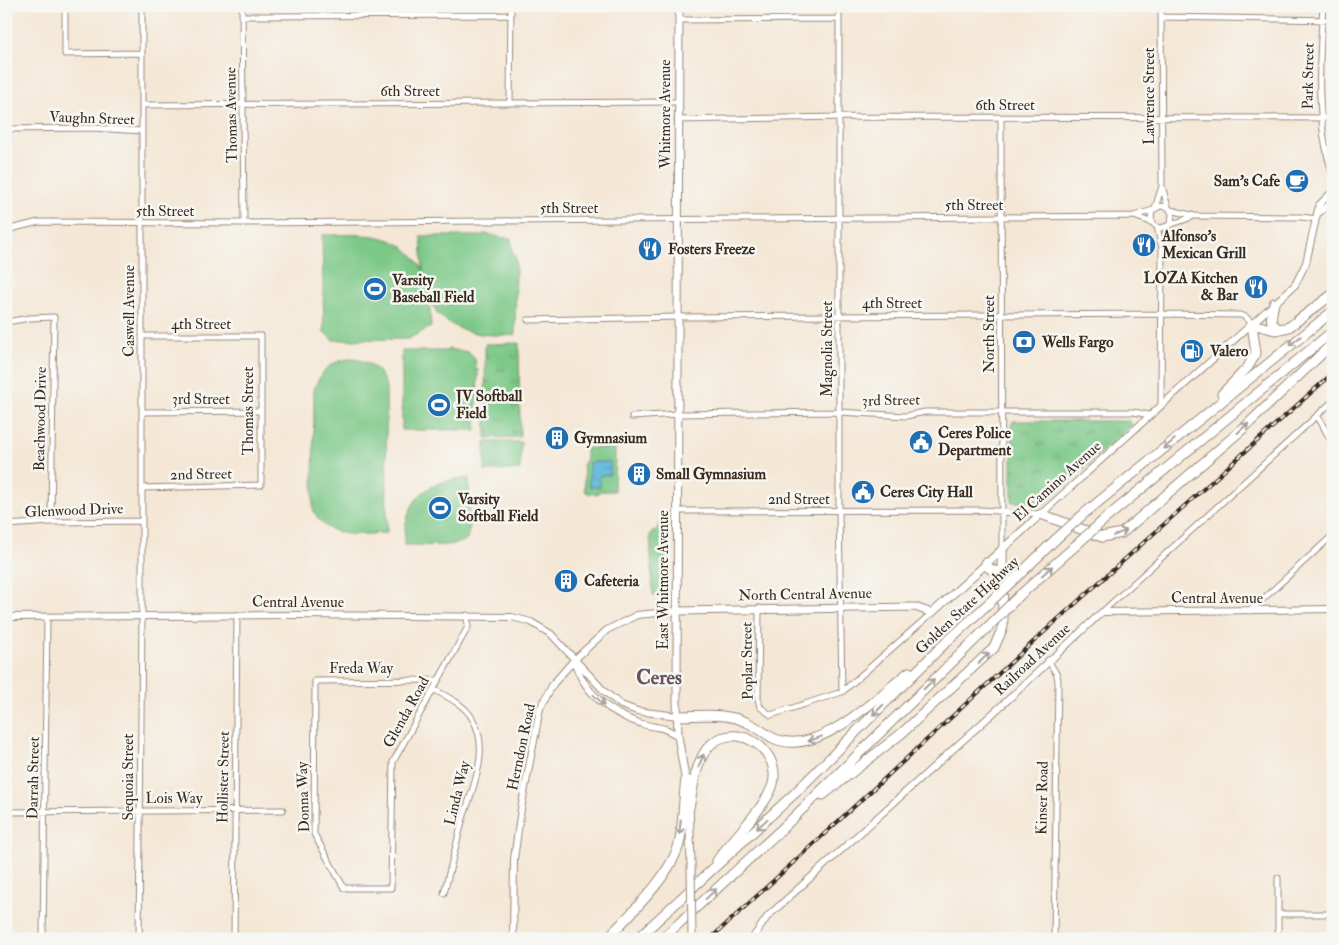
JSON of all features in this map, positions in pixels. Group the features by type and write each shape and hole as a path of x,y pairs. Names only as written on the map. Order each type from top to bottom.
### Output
{"highway":[{"path":"1186,429 1252,362 1257,347 1252,332 1252,324 1270,329 1283,329 1297,323 1333,294"},
{"path":"1274,303 1271,321 1274,326 1283,329"},
{"name":"Golden State Highway","path":"637,939 794,794 939,649 1056,539 1186,429 1333,310"},
{"name":"Golden State Highway","path":"662,939 786,825 1020,595 1105,519 1333,330"},
{"path":"1041,514 1102,537 1122,533 1246,426 1333,344"},
{"path":"786,825 902,733 994,648 1003,627 1002,550"},
{"path":"986,563 989,568 1003,575"},
{"path":"678,716 723,715 745,721 776,739 794,743 811,741 832,732 939,649"},
{"path":"690,808 701,761 710,745 732,736 741,737 751,739 767,752 774,774 771,790 728,844 710,872"},
{"path":"608,939 654,888 673,856 678,844 686,779"}],"main road":[{"name":"Whitmore Avenue","path":"679,6 677,120 680,221"},
{"name":"East Whitmore Avenue","path":"680,221 677,511 678,736 690,808 692,939"},
{"name":"El Camino Avenue","path":"932,613 1041,514"},
{"name":"North Central Avenue","path":"678,611 759,608 915,607 932,613"}],"street":[{"path":"65,6 65,54 142,53"},
{"name":"Caswell Avenue","path":"142,6 142,616"},
{"name":"Thomas Avenue","path":"242,6 244,223"},
{"path":"510,103 511,6"},
{"name":"Magnolia Street","path":"839,6 839,511 842,692"},
{"name":"Lawrence Street","path":"1161,6 1162,186 1169,209"},
{"name":"Park Street","path":"1323,6 1319,87 1320,118 1333,176"},
{"path":"242,16 511,15"},
{"path":"1162,17 1333,20"},
{"path":"679,20 840,19"},
{"name":"6th Street","path":"142,105 678,102"},
{"name":"6th Street","path":"677,120 840,117 1333,118"},
{"name":"North Street","path":"1001,118 1002,550"},
{"name":"Vaughn Street","path":"6,129 93,128 142,131"},
{"name":"Park Street","path":"1325,146 1333,161"},
{"name":"Lawrence Street","path":"1154,209 1162,186"},
{"name":"El Camino Avenue","path":"1041,514 1295,285 1303,273 1319,205 1333,191"},
{"path":"1162,248 1155,225 1151,219 1154,209 1169,209 1194,216 1316,217 1333,202"},
{"name":"5th Street","path":"6,230 40,222 680,221 1134,216 1154,209"},
{"path":"1161,405 1162,248 1173,216 1169,209"},
{"name":"5th Street","path":"1134,216 1155,225"},
{"path":"1155,225 1169,225 1194,216"},
{"name":"4th Street","path":"528,320 679,317 1162,314 1240,315 1246,317 1252,324"},
{"name":"Beachwood Drive","path":"6,322 54,317 51,522"},
{"name":"4th Street","path":"142,336 261,336"},
{"name":"Thomas Street","path":"261,336 261,485"},
{"name":"Railroad Avenue","path":"752,939 768,916 1011,697 1048,660 1333,401"},
{"name":"3rd Street","path":"142,412 261,411"},
{"name":"3rd Street","path":"632,417 678,414 839,412 906,416 925,412 1001,411 1134,412 1149,415"},
{"path":"1316,415 1333,444"},
{"name":"2nd Street","path":"142,488 261,485"},
{"name":"2nd Street","path":"677,511 1002,511 1041,514"},
{"name":"Glenwood Drive","path":"6,525 51,522 142,521"},
{"path":"1250,612 1333,535"},
{"name":"Poplar Street","path":"759,608 758,699 760,707 765,712"},
{"name":"Central Avenue","path":"1102,612 1250,612 1333,609"},
{"name":"Herndon Road","path":"513,939 515,854 540,709 552,684 596,638 627,618 650,613 678,611"},
{"name":"El Camino Avenue","path":"765,712 771,715 780,714 842,692 932,613"},
{"name":"Hollister Street","path":"234,939 237,615"},
{"name":"Central Avenue","path":"6,617 467,615 512,617 531,622 551,634 574,660"},
{"name":"Glenda Road","path":"392,888 393,762 468,626 467,615"},
{"name":"Sequoia Street","path":"139,939 142,616"},
{"name":"Darrah Street","path":"43,939 47,617"},
{"path":"574,660 586,669 605,692 621,705 637,711 678,716"},
{"path":"574,660 578,677 600,702 621,716 644,724 659,726 678,736"},
{"name":"Kinser Road","path":"1048,660 1057,675 1058,681 1054,825 1054,939"},
{"name":"Freda Way","path":"315,680 438,680"},
{"name":"Donna Way","path":"315,680 314,834 344,888 392,888"},
{"name":"Linda Way","path":"433,688 469,713 477,728 479,742 478,771 444,893"},
{"name":"Lois Way","path":"6,812 283,810"},
{"path":"1278,878 1278,939"},
{"path":"1278,914 1333,914"}],"green space":[{"path":"483,234 511,238 512,251 516,259 515,335 474,333 455,326 438,314 429,297 431,327 408,339 332,340 324,332 322,235 366,235 392,241 404,247 423,270 421,236 483,236"},
{"path":"519,343 520,437 486,438 485,344"},
{"name":"JV Softball Field","path":"448,349 468,352 475,359 476,370 478,370 476,430 402,430 402,351 448,351"},
{"path":"351,359 363,361 373,366 381,375 386,386 387,533 354,534 334,531 319,519 313,509 314,390 327,368 338,362"},
{"path":"1129,421 1132,425 1045,503 1012,502 1012,422"},
{"path":"485,442 521,442 520,470 485,471"},
{"path":"586,448 612,448 615,450 614,491 600,491 597,494 585,491 583,463 586,459"},
{"name":"Varsity Softball Field","path":"469,478 470,525 467,539 447,545 404,545 408,516 420,495 440,483"},
{"path":"666,516 666,593 661,597 653,595 650,534 656,530"}],"water":[{"path":"589,462 610,462 610,475 600,475 600,487 589,487"}],"railway":[{"path":"710,939 1056,621 1333,373"}],"place":[{"name":"Sam's Cafe","path":"1297,181"},
{"name":"Alfonso's Mexican Grill","path":"1144,245"},
{"name":"Fosters Freeze","path":"650,249"},
{"name":"LOZA Kitchen & Bar","path":"1256,287"},
{"name":"Varsity Baseball Field","path":"375,289"},
{"name":"Wells Fargo","path":"1024,342"},
{"name":"Valero","path":"1192,351"},
{"name":"JV Softball Field","path":"439,405"},
{"name":"Gymnasium","path":"557,438"},
{"name":"Ceres Police Department","path":"921,442"},
{"name":"Small Gymnasium","path":"639,474"},
{"name":"Ceres City Hall","path":"863,492"},
{"name":"Varsity Softball Field","path":"440,508"},
{"name":"Cafeteria","path":"566,581"}],"district":[{"name":"Ceres","path":"659,677"}]}
